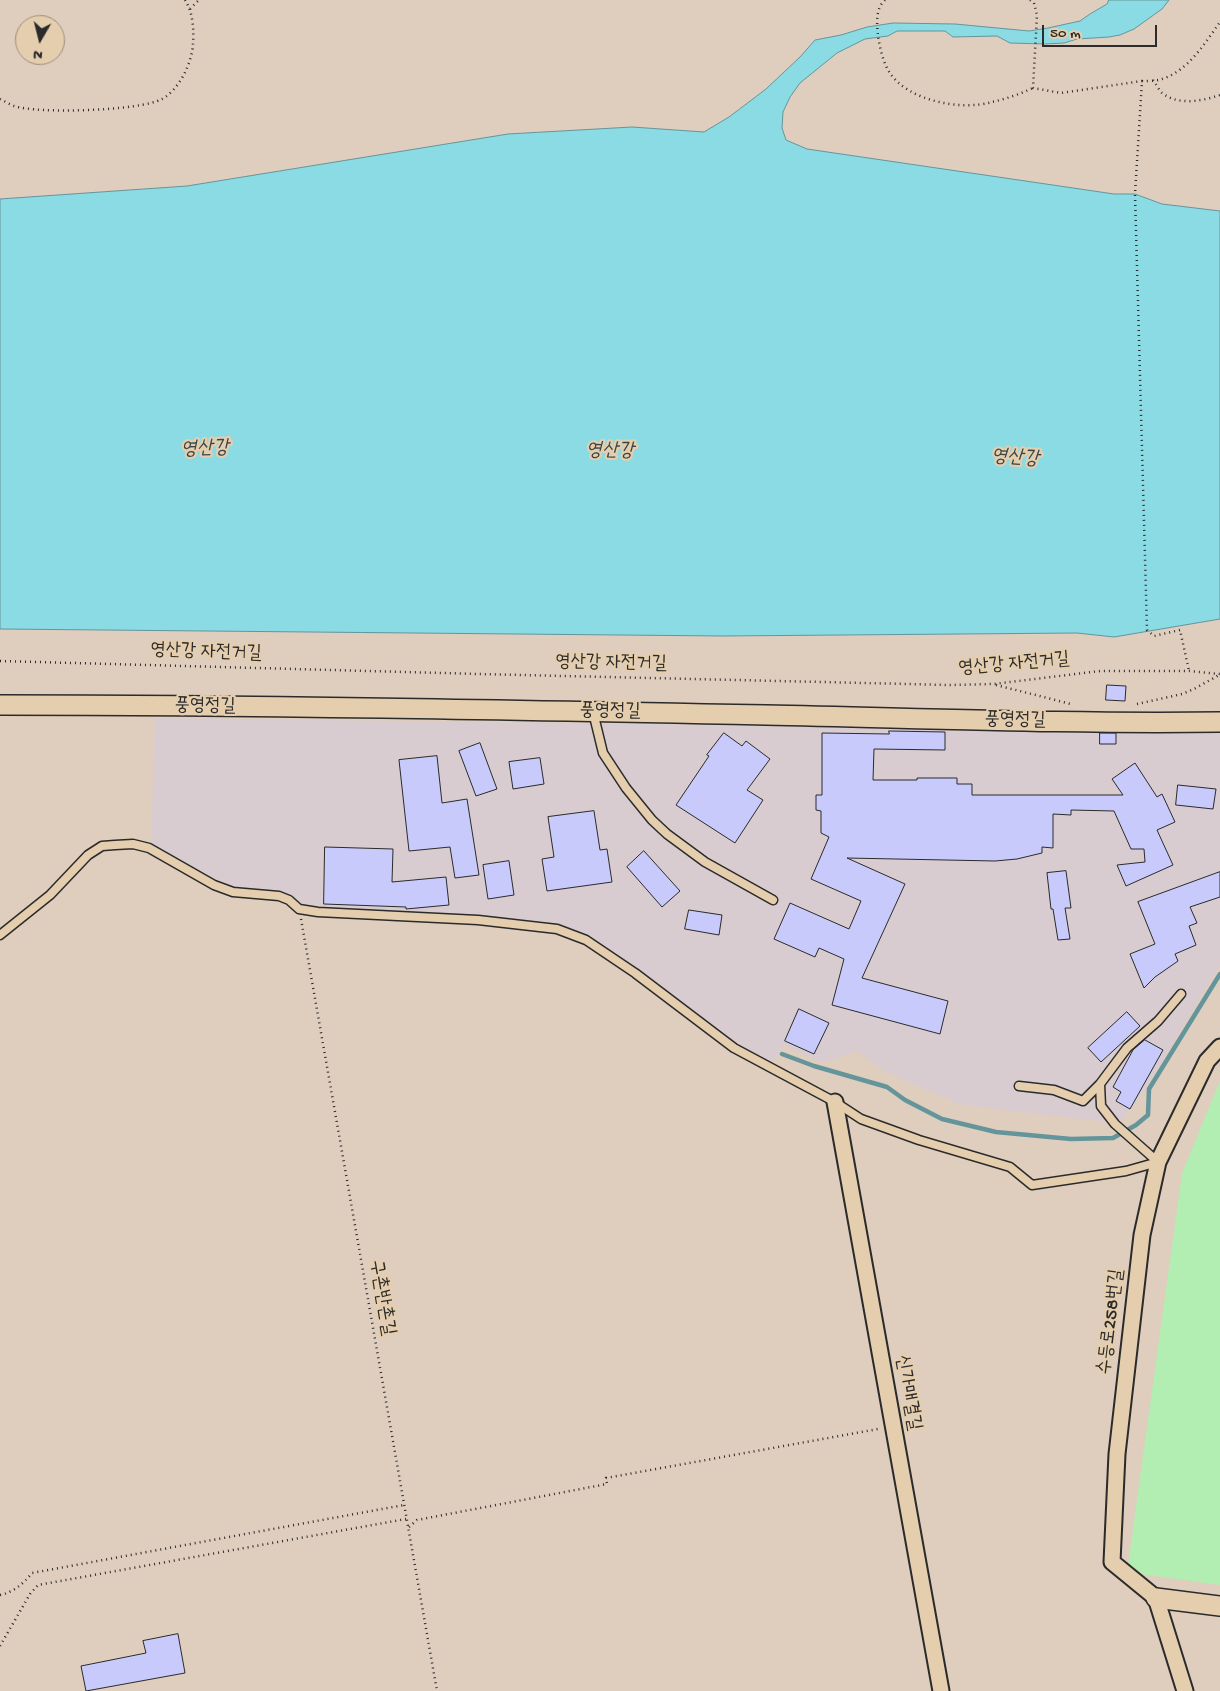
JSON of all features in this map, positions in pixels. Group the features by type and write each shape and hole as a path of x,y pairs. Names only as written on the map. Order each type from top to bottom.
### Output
{"street":[{"name":"풍영정길","path":"0,705 129,705 593,712 1103,723 1220,722"},
{"path":"1206,1061 1220,1037"},
{"name":"수등로258번길","path":"1156,1598 1112,1562 1117,1454 1142,1235 1158,1162 1206,1061 1220,1047"},
{"name":"신가매결길","path":"834,1102 941,1691"},
{"path":"1185,1691 1156,1598 1220,1606"}],"lane":[{"path":"593,712 603,753 626,788 652,820 704,862 774,900"},
{"path":"0,935 50,895 88,855 102,846 133,844 149,848 214,884 233,892 280,896 289,900 300,909 318,912 478,920 556,929 586,940 635,973 734,1048 834,1102 861,1119 927,1142 1010,1167 1032,1186 1126,1171 1158,1162"},
{"path":"1019,1086 1054,1090 1083,1101 1100,1084 1127,1048 1158,1021 1181,994"},
{"path":"1100,1084 1101,1106 1115,1124 1158,1162"}],"path":[{"path":"0,99 15,106 32,109 99,110 148,104 163,99 178,83 188,68 193,55 194,42 190,9 185,0"},
{"path":"190,9 199,0"},
{"path":"880,0 877,24 878,38 881,52 890,74 908,90 937,102 957,105 991,103 1032,88 1061,93 1162,79 1181,69 1196,55 1220,22"},
{"path":"880,5 885,0"},
{"path":"1030,0 1034,4 1037,15 1032,88"},
{"path":"1153,80 1162,93 1184,101 1196,102 1220,95"},
{"path":"1142,81 1135,194 1147,630 1154,636 1180,630 1189,671"},
{"name":"영산강 자전거길","path":"0,661 768,682 994,684 1100,671 1189,671 1220,674"},
{"path":"1129,706 1194,690 1220,674"},
{"path":"994,684 1079,706"},
{"name":"구촌반촌길","path":"300,909 437,1691"},
{"path":"408,1527 417,1520 607,1484 606,1478 892,1426"},
{"path":"0,1595 10,1593 32,1574 404,1505"},
{"path":"0,1646 30,1594 38,1585 406,1519"}],"shaded area":[{"path":"155,718 1220,731 1220,965 1146,1088 1123,1119 1101,1121 960,1104 886,1072 856,1051 820,1062 783,1045 773,1063 737,1044 638,969 588,936 558,925 479,916 319,908 301,905 291,896 281,891 234,887 216,880 151,843"}],"green space":[{"path":"1220,1081 1220,1585 1127,1572 1182,1173"}],"water":[{"name":"영산강","path":"1109,0 1169,0 1162,9 1134,29 1120,35 1077,39 1064,43 1010,43 997,36 953,37 945,31 897,31 888,36 865,39 837,53 800,83 790,97 783,112 782,128 786,140 807,149 1114,194 1135,194 1162,204 1220,211 1220,619 1114,637 1077,633 723,636 0,629 0,199 187,186 508,134 632,127 704,132 729,117 766,89 815,40 867,27 893,23 955,24 1029,31 1080,21 1107,4"}],"building":[{"path":"1107,685 1126,686 1125,701 1106,700"},
{"path":"889,731 945,732 945,750 874,749 873,780 957,778 957,784 972,784 972,795 1123,795 1112,779 1135,763 1157,797 1162,794 1175,822 1157,830 1173,865 1126,886 1117,865 1145,862 1144,849 1131,849 1114,811 1071,810 1071,815 1053,814 1053,848 1042,847 1042,853 1017,859 995,861 847,858 905,884 862,978 948,1001 940,1034 832,1005 844,959 819,948 815,957 774,939 790,903 849,929 861,901 811,879 829,837 821,833 821,811 816,810 816,795 822,795 822,733 889,734"},
{"path":"724,733 742,746 746,741 770,759 747,790 763,800 735,843 676,805 709,756 707,755"},
{"path":"1100,733 1116,733 1116,744 1100,744"},
{"path":"480,743 497,789 476,796 459,751"},
{"path":"437,756 442,803 467,799 479,875 455,878 450,847 409,851 399,760"},
{"path":"540,758 544,784 513,789 509,762"},
{"path":"1178,785 1216,789 1213,809 1176,805"},
{"path":"594,811 600,850 607,849 612,882 547,891 542,859 554,857 548,817"},
{"path":"325,847 393,849 392,882 446,877 449,905 406,909 406,907 324,904"},
{"path":"644,851 680,891 662,907 627,867"},
{"path":"509,861 514,895 488,899 483,865"},
{"path":"1066,871 1071,908 1065,908 1070,939 1058,940 1053,909 1051,909 1047,873"},
{"path":"1220,872 1220,897 1190,907 1197,923 1189,926 1196,945 1175,954 1178,961 1155,977 1144,988 1130,954 1155,944 1138,902"},
{"path":"689,910 722,915 719,935 685,929"},
{"path":"799,1009 829,1023 814,1054 785,1041"},
{"path":"1127,1012 1140,1026 1101,1062 1088,1048"},
{"path":"1145,1040 1163,1050 1130,1109 1116,1101 1121,1092 1113,1087 1133,1050"},
{"path":"178,1634 185,1673 86,1691 81,1666 146,1653 143,1641"}],"waterway":[{"path":"782,1054 814,1066 887,1087 905,1100 942,1119 996,1132 1071,1139 1113,1138 1136,1125 1148,1115 1149,1089 1220,974"}]}
